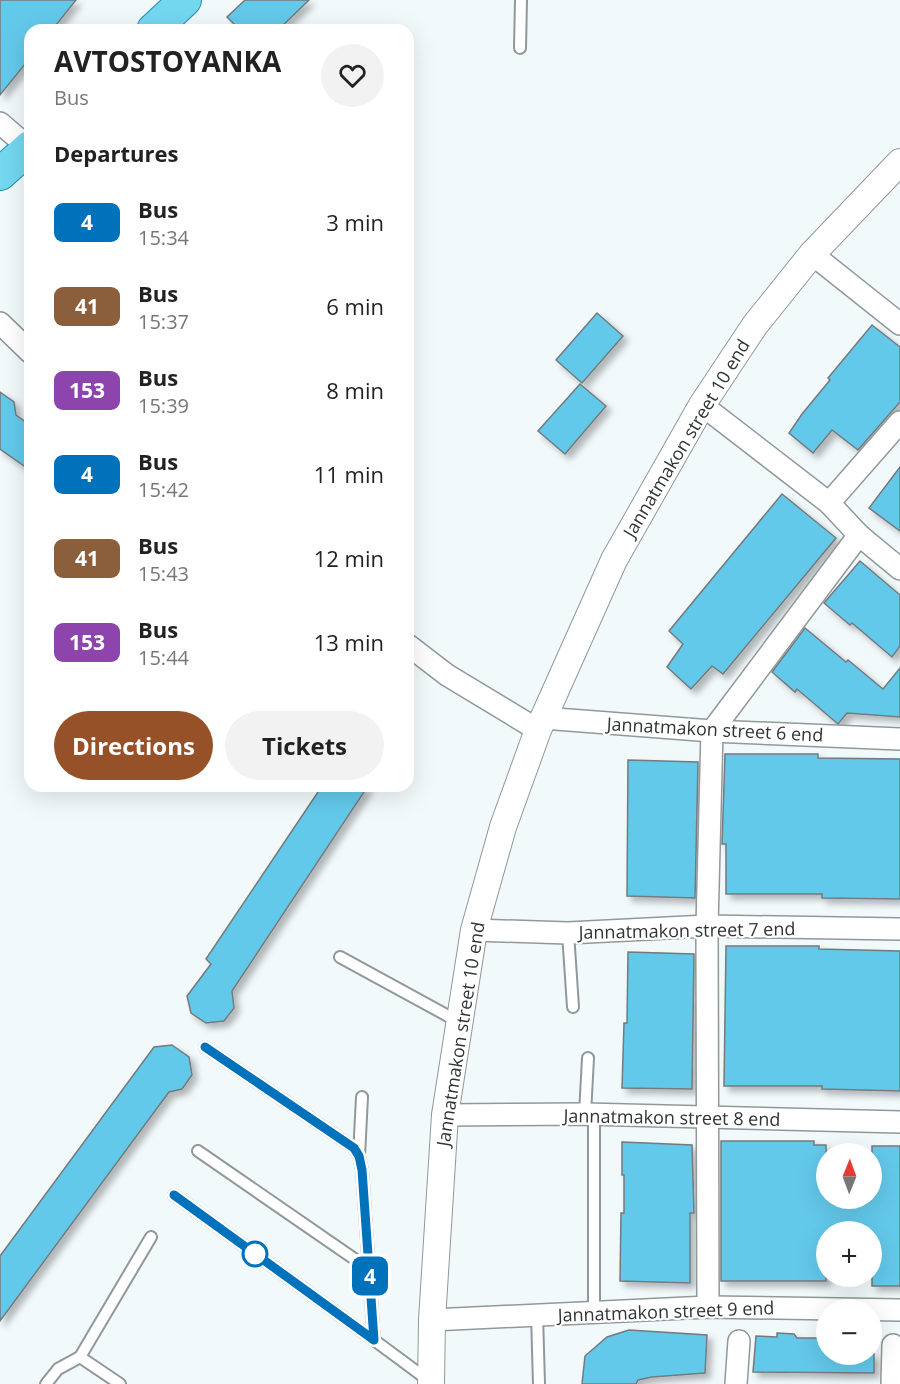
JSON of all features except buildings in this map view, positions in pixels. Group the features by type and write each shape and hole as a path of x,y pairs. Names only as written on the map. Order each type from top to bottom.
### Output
{"main road":[{"path":"159,24 185,0"},
{"path":"0,174 24,153"}],"street":[{"path":"0,123 24,143"},
{"name":"Jannatmakon street 10 end","path":"431,1383 432,1320 445,1115 474,930 502,827 541,724 614,560 702,405 755,325 812,254 900,162"},
{"path":"812,254 900,324"},
{"path":"0,323 24,346"},
{"path":"702,405 829,503 859,535 900,569"},
{"path":"829,503 900,422"},
{"path":"708,1307 707,926 712,731 859,535"},
{"path":"414,650 447,675 541,724"},
{"name":"Jannatmakon street 6 end","path":"541,724 900,739"},
{"name":"Jannatmakon street 7 end","path":"474,930 568,933 707,926 900,928"},
{"name":"Jannatmakon street 8 end","path":"445,1115 589,1114 707,1119 900,1122"},
{"name":"Jannatmakon street 9 end","path":"432,1320 708,1307 900,1310"},
{"path":"736,1384 739,1341"},
{"path":"892,1384 893,1345"}],"lane":[{"path":"520,48 521,0"},
{"path":"568,933 573,1007"},
{"path":"340,957 459,1023"},
{"path":"205,1047 354,1148 359,1156"},
{"path":"588,1058 594,1312"},
{"path":"362,1097 359,1156 362,1170 374,1340"},
{"path":"198,1151 369,1269"},
{"path":"174,1195 431,1383"},
{"path":"46,1384 58,1369 80,1357 151,1237"},
{"path":"537,1315 539,1384"},
{"path":"80,1357 120,1384"}],"bus line":[{"name":"4","path":"174,1195 374,1340 362,1170 359,1156 354,1148 205,1047"}]}
